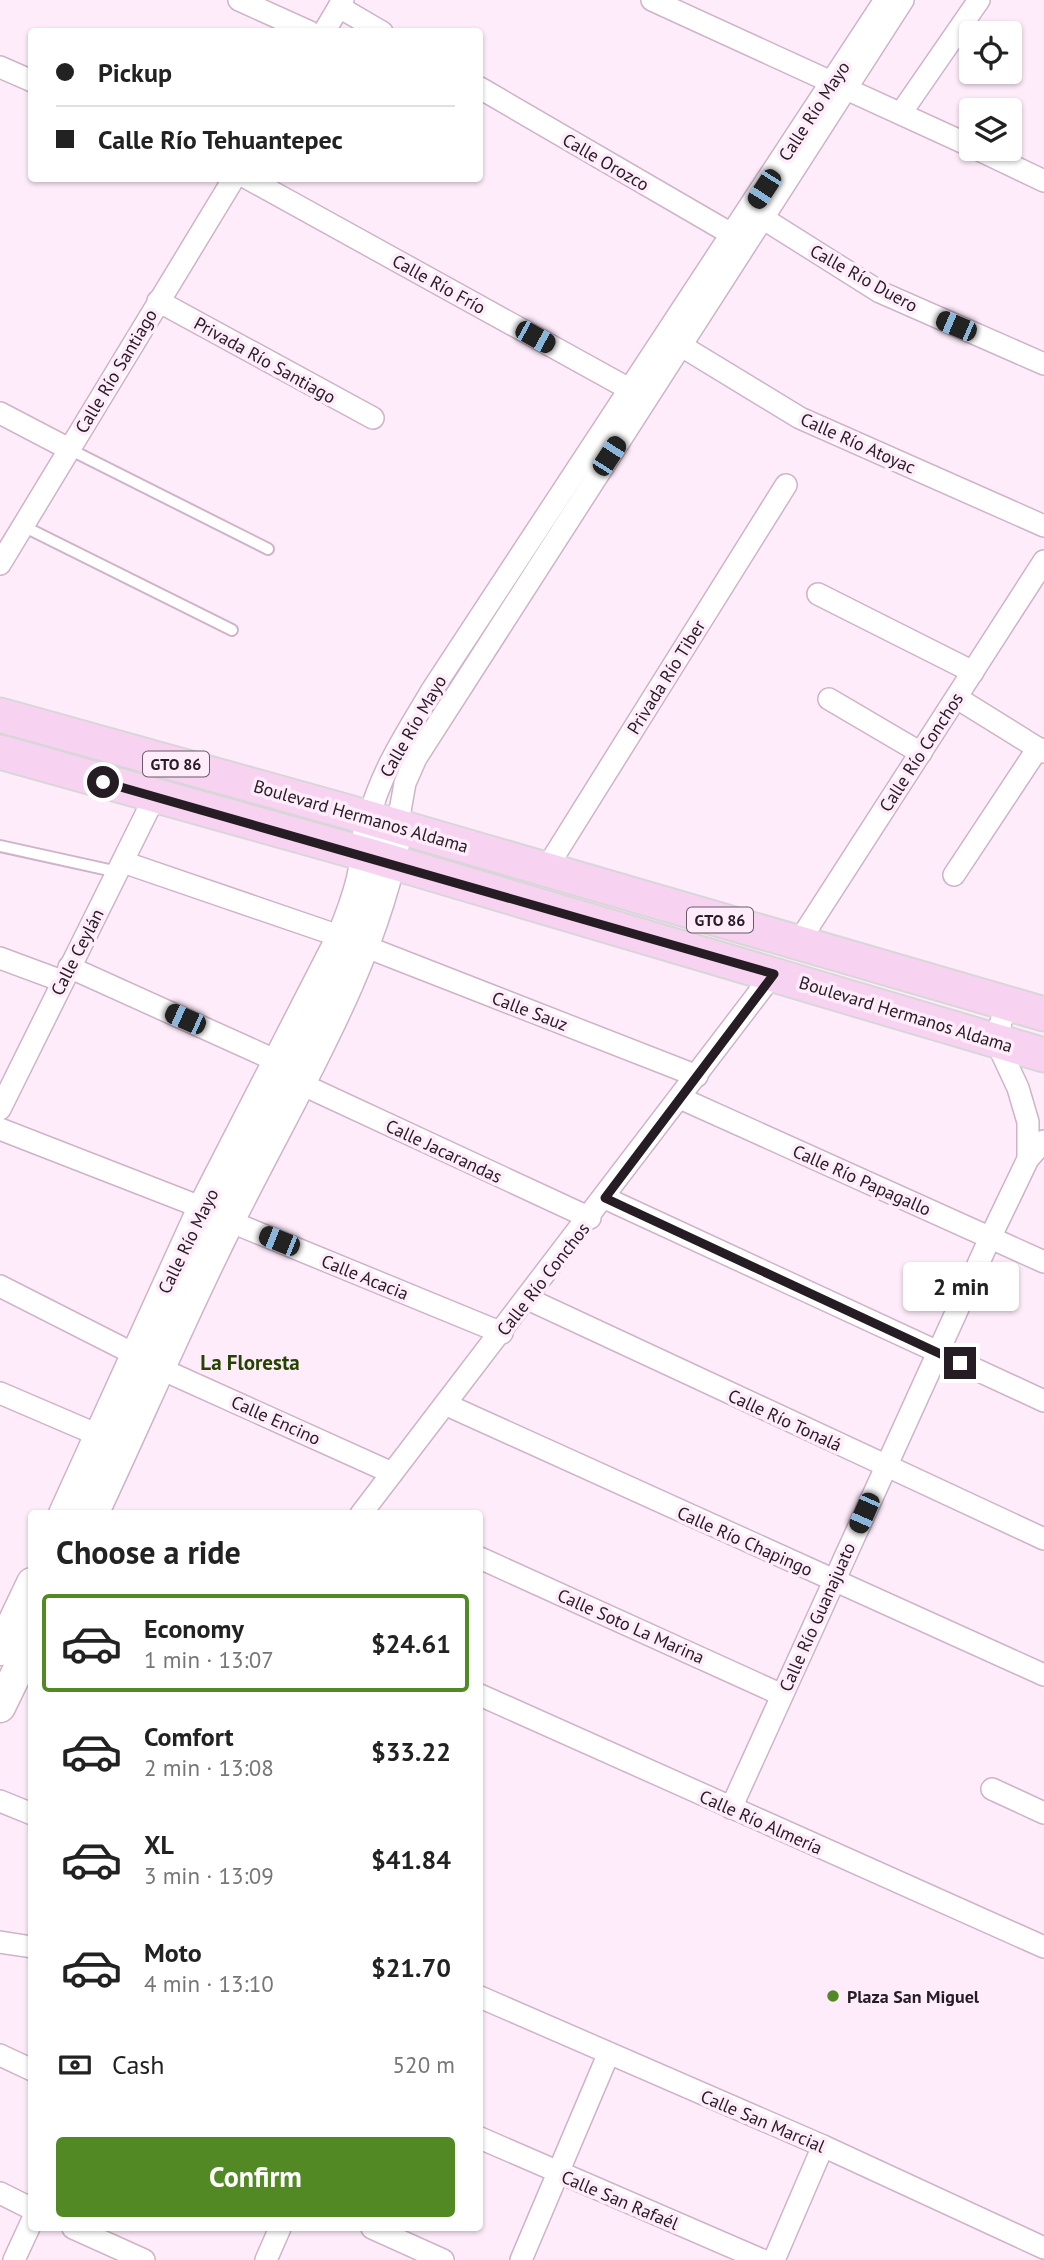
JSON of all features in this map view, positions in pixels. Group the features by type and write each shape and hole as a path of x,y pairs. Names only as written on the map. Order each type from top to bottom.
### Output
{"main road":[{"name":"Boulevard Hermanos Aldama","path":"0,715 546,869 1044,1014"},
{"name":"Boulevard Hermanos Aldama","path":"0,752 380,859 1044,1055"}],"street":[{"path":"239,0 301,28"},
{"path":"652,0 959,140"},
{"name":"Calle Río Mayo","path":"383,823 416,758 451,702 764,219 885,0"},
{"name":"Calle Río Mayo","path":"216,1214 299,1083 353,942 380,859 383,823 375,793 390,762 432,690 733,235 904,0"},
{"path":"901,113 979,0"},
{"path":"326,28 341,3 376,28"},
{"path":"0,66 28,79"},
{"name":"Calle Orozco","path":"483,90 733,235"},
{"path":"1002,161 1044,181"},
{"name":"Calle Río Santiago","path":"0,564 232,182"},
{"name":"Calle Río Frío","path":"254,182 631,390"},
{"name":"Calle Río Duero","path":"764,219 880,292 1044,364"},
{"name":"Privada Río Santiago","path":"158,301 373,418"},
{"name":"Calle Río Atoyac","path":"680,345 800,418 1044,526"},
{"path":"0,413 69,449"},
{"name":"Privada Río Tiber","path":"546,869 786,485"},
{"name":"Calle Río Conchos","path":"798,943 1044,561"},
{"path":"818,594 973,672"},
{"path":"432,690 451,702"},
{"path":"954,875 1041,750 957,698"},
{"path":"829,699 921,753"},
{"name":"Calle Ceylán","path":"0,1109 5,1083 66,974 155,796"},
{"name":"Calle Sauz","path":"120,867 353,942 696,1076"},
{"name":"Calle Río Mayo","path":"84,1510 147,1361 216,1214 277,1061 353,942"},
{"path":"0,958 66,974 277,1061"},
{"name":"Calle Río Conchos","path":"371,1510 392,1473 447,1405 774,974"},
{"path":"996,1041 1006,1003"},
{"name":"Calle Río Guanajuato","path":"996,1041 1018,1088 1028,1122 1028,1159"},
{"name":"Calle Jacarandas","path":"299,1083 590,1218"},
{"name":"Calle Río Papagallo","path":"680,1098 1044,1262"},
{"name":"Calle Acacia","path":"0,1129 216,1214 502,1332"},
{"name":"Calle Río Guanajuato","path":"731,1808 990,1238 1028,1159 1044,1141"},
{"path":"605,1198 1044,1401"},
{"name":"Calle Encino","path":"0,1286 147,1361 392,1473"},
{"name":"Calle Río Tonalá","path":"528,1298 1044,1539"},
{"name":"Calle Río Mayo","path":"84,1510 98,1435 147,1361"},
{"path":"0,1393 98,1435"},
{"name":"Calle Río Chapingo","path":"447,1405 1044,1675"},
{"name":"Calle Soto La Marina","path":"483,1559 782,1695"},
{"path":"0,1707 11,1635 28,1593"},
{"name":"Calle Río Almería","path":"483,1696 1044,1947"},
{"path":"992,1789 1044,1813"},
{"path":"0,1801 28,1812"},
{"path":"0,1942 28,1946"},
{"name":"Calle San Marcial","path":"483,1998 608,2055 823,2146 1044,2248"},
{"path":"0,2055 28,2068"},
{"path":"522,2260 608,2055"},
{"name":"Calle San Rafaél","path":"483,2139 762,2260"},
{"path":"774,2260 823,2146"},
{"path":"0,2193 28,2206"},
{"path":"15,2260 28,2230"},
{"path":"80,2231 144,2260"},
{"path":"266,2260 278,2231"},
{"path":"379,2231 443,2260"}],"lane":[{"path":"69,449 268,549"},
{"path":"23,526 232,629"},
{"path":"0,846 120,867"}],"place":[{"name":"Plaza San Miguel","path":"833,1996"}],"district":[{"name":"La Floresta","path":"250,1362"}],"route":[{"path":"103,782 368,855 774,974 605,1198 960,1363"}]}
